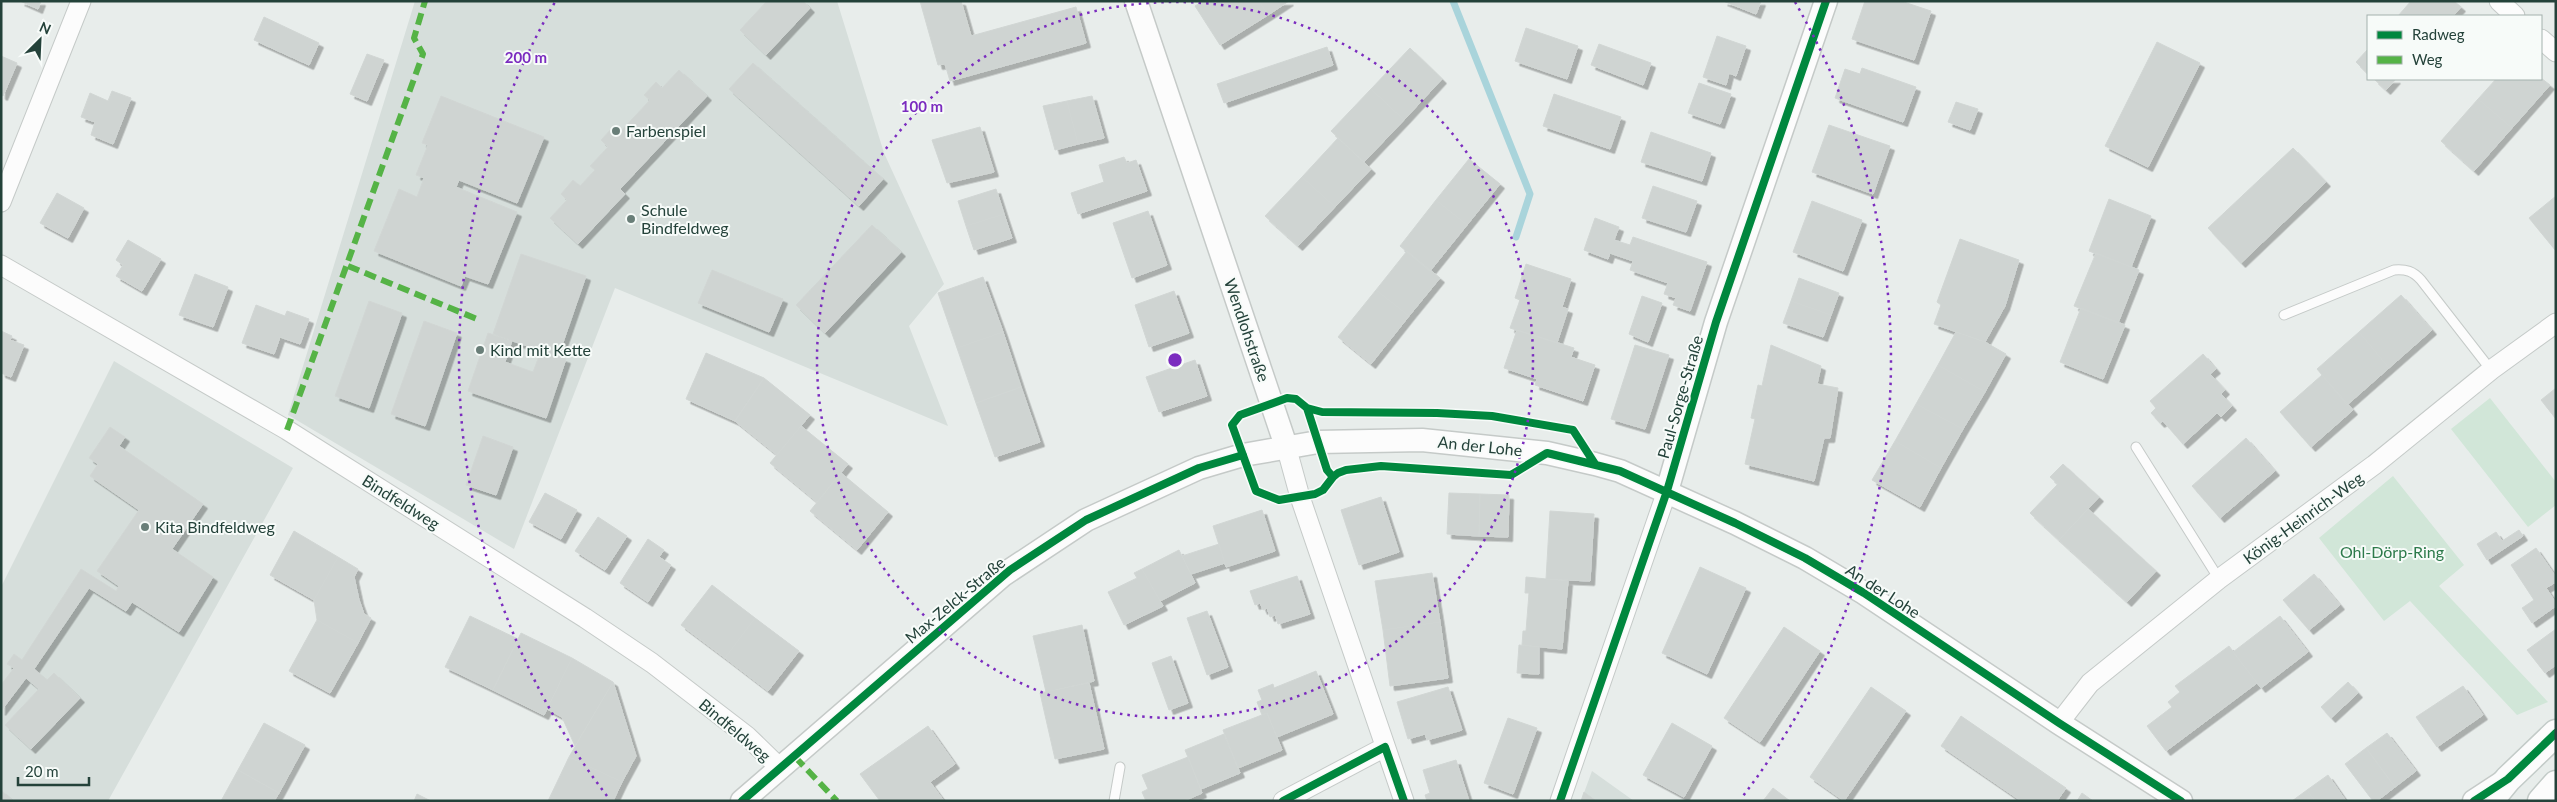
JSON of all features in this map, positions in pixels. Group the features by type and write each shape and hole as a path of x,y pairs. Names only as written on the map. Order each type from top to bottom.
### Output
{"main road":[{"path":"2490,801 2508,779 2556,734"},
{"path":"2541,801 2556,784"}],"street":[{"path":"1,202 81,1"},
{"name":"Wendlohstraße","path":"1136,1 1286,446 1300,497 1404,801"},
{"name":"Paul-Sorge-Straße","path":"1560,801 1666,491 1716,322 1826,1"},
{"path":"2499,1 2514,15"},
{"path":"2542,40 2556,52"},
{"name":"Bindfeldweg","path":"1,265 287,430 584,618 659,668 747,736 781,769"},
{"name":"König-Heinrich-Weg","path":"2059,723 2090,683 2219,580 2374,465 2491,370 2556,322"},
{"name":"An der Lohe","path":"1286,446 1318,442 1422,440 1547,453 1620,471 1666,491 1804,558 1864,594 2181,801"},
{"name":"Max-Zelck-Straße","path":"742,801 1003,575 1086,520 1199,468 1243,455 1286,446"},
{"path":"1283,801 1384,747"},
{"path":"2474,801 2508,779"}],"lane":[{"path":"2284,315 2394,270 2404,269 2414,273 2421,280 2491,370"},
{"path":"2136,447 2219,580"},
{"path":"1114,801 1120,767"}],"shaded area":[{"name":"Schule Bindfeldweg","path":"415,1 837,1 884,153 944,284 909,326 948,426 615,288 514,549 288,415"},
{"name":"Kita Bindfeldweg","path":"114,361 293,468 108,801 1,801 1,587"},
{"path":"1592,771 1634,801 1581,801"}],"green space":[{"path":"2490,398 2556,482 2556,505 2528,527 2451,429"},
{"name":"Ohl-Dörp-Ring","path":"2393,476 2464,565 2439,586 2548,702 2517,715 2410,601 2384,621 2319,538"}],"building":[{"path":"20,1 41,1 38,9"},
{"path":"767,1 803,1 810,8 766,55 740,30"},
{"path":"920,1 961,1 971,36 1076,7 1086,43 950,81 945,64 938,65"},
{"path":"1203,1 1259,1 1268,15 1220,45 1195,6"},
{"path":"1259,1 1289,1 1268,15"},
{"path":"1723,1 1761,1 1756,14"},
{"path":"1865,1 1901,1 1931,11 1914,60 1852,39"},
{"path":"2411,1 2454,1 2461,7 2454,15 2399,15"},
{"path":"264,17 319,43 309,65 254,40"},
{"path":"1526,28 1578,46 1567,79 1515,61"},
{"path":"1717,36 1746,46 1736,76 1729,73 1726,85 1703,77"},
{"path":"2157,42 2200,63 2148,167 2105,146"},
{"path":"1599,44 1651,63 1643,85 1591,65"},
{"path":"1327,47 1333,65 1224,103 1217,84"},
{"path":"1410,48 1442,79 1404,120 1371,89"},
{"path":"2367,50 2367,73 2356,62"},
{"path":"367,54 384,60 367,101 350,94"},
{"path":"1,56 17,63 3,96 1,95"},
{"path":"753,63 883,179 859,206 729,89"},
{"path":"1862,68 1916,87 1903,122 1835,98 1845,69 1860,74"},
{"path":"679,70 707,96 620,189 625,194 578,244 550,218 567,200 561,194 573,180 580,186 595,170 590,166 608,147 601,140 613,127 619,133 650,100 644,95 656,82 662,88"},
{"path":"2542,79 2550,85 2512,128 2478,99 2495,80"},
{"path":"2375,80 2395,80 2386,90"},
{"path":"1699,83 1731,94 1720,124 1688,113"},
{"path":"1371,89 1404,120 1364,162 1331,131"},
{"path":"112,91 131,98 113,144 91,135 95,122 81,117 90,93 108,101"},
{"path":"1554,94 1621,117 1610,149 1543,126"},
{"path":"441,96 544,137 517,203 459,180 456,187 517,212 488,284 465,276 461,286 374,251 399,189 417,197 424,178 416,175 428,145 422,143"},
{"path":"1092,96 1104,138 1078,144 1067,101"},
{"path":"2478,99 2512,128 2474,171 2441,141"},
{"path":"1067,101 1078,144 1055,150 1043,106"},
{"path":"1956,102 1978,109 1970,130 1948,122"},
{"path":"1829,125 1890,146 1873,194 1812,172"},
{"path":"980,127 994,172 947,183 932,140"},
{"path":"1651,132 1711,153 1702,181 1641,162"},
{"path":"1338,138 1371,169 1335,207 1302,177"},
{"path":"2293,148 2326,182 2241,263 2208,228"},
{"path":"1124,157 1127,163 1136,160 1147,191 1078,214 1071,193 1104,182 1099,165"},
{"path":"1469,159 1500,184 1467,225 1436,200"},
{"path":"1302,177 1335,207 1298,246 1265,216"},
{"path":"1653,186 1697,201 1686,232 1642,218"},
{"path":"996,189 1004,214 966,226 958,201"},
{"path":"57,193 84,208 68,238 40,223"},
{"path":"2556,196 2556,251 2529,218"},
{"path":"2109,199 2151,216 2131,267 2089,251"},
{"path":"1436,200 1467,225 1430,271 1400,246"},
{"path":"1812,201 1862,220 1843,271 1793,252"},
{"path":"1148,211 1167,265 1132,278 1113,223"},
{"path":"1004,214 1012,238 974,250 966,226"},
{"path":"1595,218 1619,227 1614,240 1630,245 1633,237 1707,262 1690,311 1673,305 1676,298 1664,294 1668,283 1630,270 1633,261 1610,253 1608,259 1584,250"},
{"path":"872,225 901,252 825,333 796,305"},
{"path":"1960,239 2019,260 2005,306 1985,342 1934,324 1941,305 1937,302"},
{"path":"128,240 161,259 142,291 116,276 123,265 116,260"},
{"path":"1407,251 1440,278 1409,316 1376,290"},
{"path":"2096,253 2139,270 2118,323 2074,306"},
{"path":"521,254 586,276 558,357 493,334"},
{"path":"1526,264 1571,279 1562,307 1568,309 1557,343 1510,328 1520,300 1515,298"},
{"path":"712,270 783,299 769,332 698,303"},
{"path":"195,274 228,287 213,327 179,315"},
{"path":"983,277 1003,332 957,348 938,293"},
{"path":"1799,278 1839,293 1831,315 1791,301"},
{"path":"1376,290 1409,316 1371,364 1338,337"},
{"path":"1174,291 1189,333 1149,347 1135,305"},
{"path":"2401,295 2432,330 2389,368 2359,332"},
{"path":"1642,296 1662,303 1648,342 1629,334"},
{"path":"369,301 402,313 369,408 335,396"},
{"path":"1791,301 1831,315 1823,337 1783,323"},
{"path":"256,305 285,316 287,311 309,319 300,344 280,337 274,354 242,343"},
{"path":"2081,308 2125,325 2103,379 2060,362"},
{"path":"424,321 457,333 425,426 391,414"},
{"path":"1517,330 1574,348 1571,357 1595,365 1583,401 1535,385 1537,379 1504,368"},
{"path":"1,331 12,336 10,340 24,345 11,377 1,373"},
{"path":"1003,332 1021,387 976,403 957,348"},
{"path":"1956,332 1985,342 2006,354 1985,392 1938,365"},
{"path":"2359,332 2389,368 2347,405 2317,369"},
{"path":"488,333 512,341 505,362 533,372 541,351 566,359 546,418 468,391"},
{"path":"1635,345 1669,355 1645,429 1611,419"},
{"path":"1771,345 1821,366 1817,384 1838,388 1830,438 1824,438 1814,481 1745,464 1755,419 1751,418 1758,385 1762,386"},
{"path":"706,353 764,378 735,421 686,399"},
{"path":"2203,354 2216,369 2210,374 2225,390 2221,394 2232,406 2221,417 2217,413 2183,444 2163,421 2160,423 2151,413 2156,408 2150,401"},
{"path":"1195,360 1207,396 1159,412 1146,377"},
{"path":"1938,365 1985,392 1963,429 1916,404"},
{"path":"2322,375 2353,410 2311,447 2280,412"},
{"path":"764,378 810,415 777,455 735,421"},
{"path":"1021,387 1040,442 995,457 976,403"},
{"path":"2556,388 2556,419 2541,400"},
{"path":"1916,404 1963,429 1941,468 1895,441"},
{"path":"801,426 848,464 817,502 770,463"},
{"path":"110,427 125,437 119,446 203,504 172,549 213,577 179,632 132,602 126,611 89,588 34,669 47,680 54,673 80,698 31,749 5,725 39,689 26,678 1,711 1,685 14,668 7,664 14,654 22,660 81,569 116,591 119,586 97,571 139,510 90,476 98,464 89,458"},
{"path":"483,436 513,447 496,495 466,485"},
{"path":"2246,438 2275,471 2220,518 2192,486"},
{"path":"1895,441 1941,468 1920,507 1872,480"},
{"path":"2063,464 2099,497 2059,540 2030,513 2058,484 2050,477"},
{"path":"841,473 888,512 857,550 810,511"},
{"path":"545,493 577,510 561,539 529,522"},
{"path":"1449,493 1480,494 1479,536 1447,534"},
{"path":"1480,494 1509,495 1508,537 1479,536"},
{"path":"1381,497 1399,552 1359,565 1341,510"},
{"path":"2088,509 2156,571 2127,602 2059,540"},
{"path":"1262,510 1275,551 1226,567 1213,526"},
{"path":"1550,511 1594,514 1590,581 1546,579"},
{"path":"598,517 627,536 605,570 575,551"},
{"path":"2519,530 2523,536 2487,560 2477,544 2496,532 2502,541"},
{"path":"294,531 338,557 314,600 270,575"},
{"path":"648,539 664,550 659,557 671,565 648,602 620,583"},
{"path":"1219,544 1225,563 1191,574 1182,556"},
{"path":"2536,548 2556,577 2556,582 2546,588 2556,606 2532,623 2522,608 2534,600 2511,565"},
{"path":"1179,550 1195,583 1160,601 1142,569"},
{"path":"338,557 358,569 354,577 359,600 364,614 371,618 358,643 317,620 314,600"},
{"path":"1700,567 1746,588 1707,674 1662,653"},
{"path":"1142,569 1163,606 1124,625 1108,592 1137,578 1134,573"},
{"path":"1432,573 1440,622 1383,630 1375,581"},
{"path":"2314,574 2340,605 2309,630 2283,600"},
{"path":"1297,576 1310,614 1278,624 1275,615 1270,617 1267,608 1263,610 1260,603 1255,605 1250,591"},
{"path":"1526,577 1568,581 1562,649 1522,645 1523,631 1526,631 1529,593 1525,593"},
{"path":"712,585 755,618 725,658 681,625"},
{"path":"1207,611 1228,667 1207,675 1187,618"},
{"path":"470,616 518,639 493,690 445,667"},
{"path":"2280,616 2308,652 2261,688 2233,652"},
{"path":"755,618 799,651 768,691 725,658"},
{"path":"317,620 358,643 330,693 289,671"},
{"path":"1440,622 1448,678 1390,686 1383,630"},
{"path":"1082,625 1094,681 1046,692 1033,636"},
{"path":"1784,627 1820,651 1760,742 1724,718"},
{"path":"2556,629 2556,665 2545,673 2527,650"},
{"path":"521,633 572,658 544,715 493,690"},
{"path":"1519,645 1539,647 1539,674 1517,673"},
{"path":"2229,646 2257,683 2166,751 2147,726 2172,707 2168,702 2180,692 2175,686"},
{"path":"1171,656 1188,703 1169,710 1152,663"},
{"path":"572,658 613,682 575,746 562,717 547,709"},
{"path":"1316,671 1333,714 1277,737 1267,713 1262,715 1257,702 1262,700 1258,690 1273,684 1274,688"},
{"path":"613,682 636,756 622,782 569,757"},
{"path":"2348,682 2358,693 2331,718 2321,707"},
{"path":"1089,683 1104,749 1055,759 1040,693"},
{"path":"2463,686 2483,715 2437,747 2416,717"},
{"path":"1448,687 1462,730 1427,740 1425,734 1408,739 1397,702"},
{"path":"1871,687 1906,711 1844,801 1810,777"},
{"path":"1267,713 1282,750 1238,768 1223,730"},
{"path":"1961,716 2066,788 2057,801 2021,801 1941,746"},
{"path":"1508,718 1537,728 1513,794 1484,783"},
{"path":"264,723 305,745 279,793 238,770"},
{"path":"1672,723 1712,746 1684,797 1643,775"},
{"path":"928,726 955,764 930,782 944,801 880,801 860,774"},
{"path":"2387,733 2416,771 2395,787 2366,748"},
{"path":"1224,734 1240,773 1201,789 1185,750"},
{"path":"2366,748 2395,787 2377,801 2373,801 2345,764"},
{"path":"569,757 622,782 613,801 548,801"},
{"path":"1188,757 1202,793 1184,801 1146,801 1142,792 1148,789 1142,775"},
{"path":"1456,760 1469,801 1427,801 1425,795 1430,793 1423,770"},
{"path":"238,770 279,793 274,801 221,801"},
{"path":"2328,775 2346,801 2315,801 2307,790"},
{"path":"1773,788 1790,801 1763,801"},
{"path":"1,790 13,801 1,801"},
{"path":"2307,790 2315,801 2292,801"},
{"path":"1584,792 1596,801 1581,801"},
{"path":"2082,793 2093,801 2077,801"},
{"path":"417,794 431,801 414,801"}],"waterway":[{"path":"1453,1 1530,194 1516,237"}],"marked path":[{"path":"287,430 423,54 414,38 425,1"},
{"path":"348,266 477,319"},
{"path":"795,757 837,801"}],"cycle path":[{"path":"1560,801 1667,491 1716,322 1826,1"},
{"path":"1595,464 1573,430 1492,416 1437,413 1322,412 1307,408 1296,399 1287,398 1240,415 1232,425 1256,491 1279,500 1315,494 1323,490 1338,473 1346,470 1381,466 1511,475 1547,453 1620,471 1735,523 1805,558 1864,593 2059,723 2181,801"},
{"path":"1307,408 1327,470 1333,477"},
{"path":"742,801 1010,570 1086,520 1199,468 1243,455"},
{"path":"2474,801 2508,779 2556,733"},
{"path":"1283,801 1385,747 1404,801"}],"place":[{"name":"Farbenspiel","path":"616,131"},
{"name":"Schule Bindfeldweg","path":"631,219"},
{"name":"Kind mit Kette","path":"480,350"},
{"name":"Kita Bindfeldweg","path":"145,527"}]}
